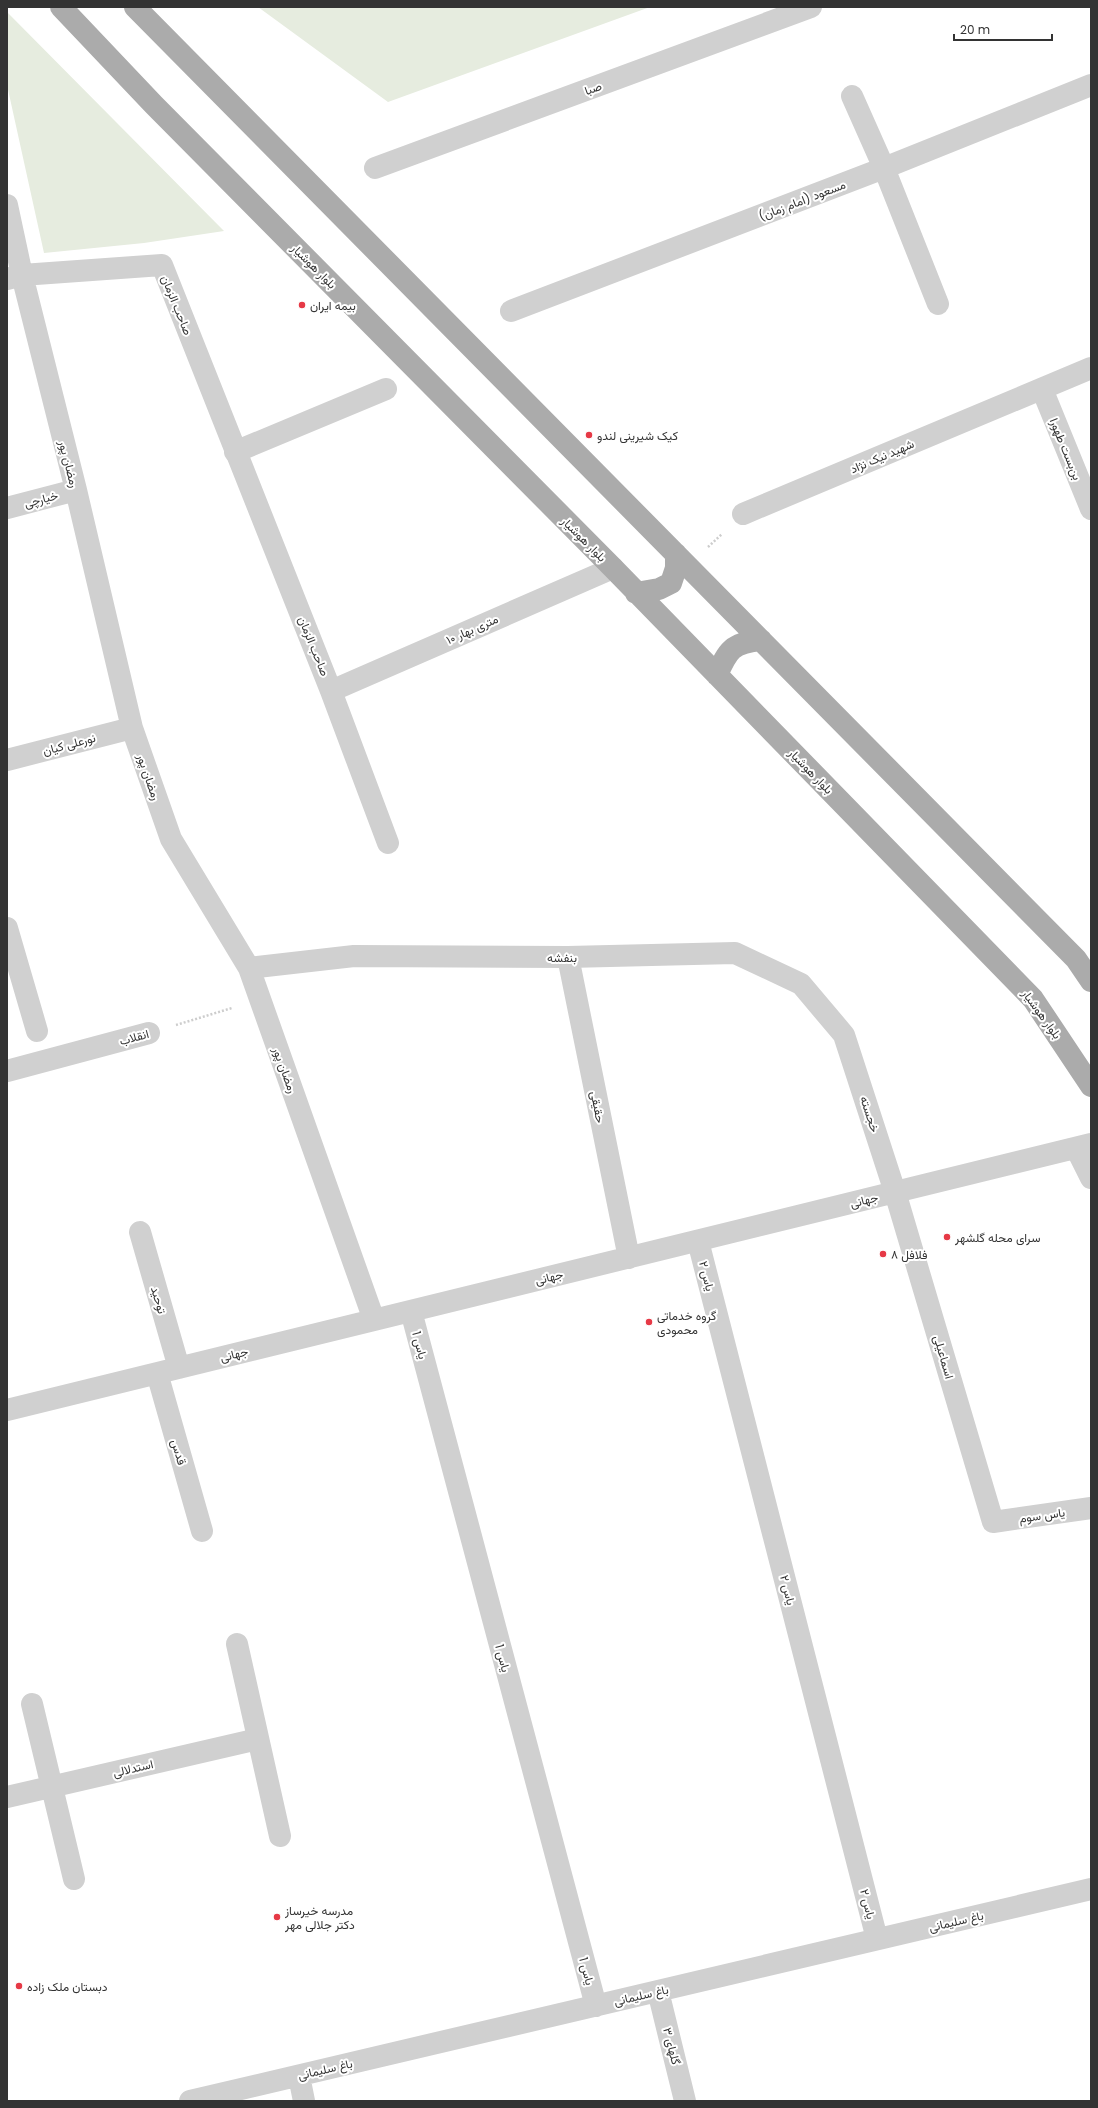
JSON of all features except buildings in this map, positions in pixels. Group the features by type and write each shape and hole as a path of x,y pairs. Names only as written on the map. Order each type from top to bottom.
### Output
{"main road":[{"name":"بلوار هوشیار","path":"61,7 154,105 613,568 1033,999 1091,1086"},
{"path":"135,7 1076,959 1091,981"},
{"path":"636,593 659,589 671,583 676,568 682,560"},
{"path":"717,675 731,648 745,642 761,640"}],"street":[{"name":"صبا","path":"375,168 810,7"},
{"name":"مسعود (امام زمان)","path":"511,311 884,168 1091,85"},
{"path":"852,96 884,168 938,304"},
{"name":"رمضان پور","path":"7,205 14,277 76,490 132,728 171,839 249,968 374,1320"},
{"name":"صاحب الزمان","path":"14,277 162,265 331,691 388,842"},
{"name":"شهید نیک نژاد","path":"743,514 1091,368"},
{"path":"235,452 386,389"},
{"name":"بن‌بست طهورا","path":"1042,389 1091,509"},
{"name":"خیارچی","path":"7,508 76,490"},
{"name":"۱۰ متری بهار","path":"331,691 613,568"},
{"name":"نورعلی کیان","path":"7,760 132,728"},
{"path":"7,928 15,984 37,1031"},
{"name":"بنفشه","path":"249,968 354,956 568,957 735,953 801,984 844,1035"},
{"name":"حقیقی","path":"568,957 629,1258"},
{"name":"انقلاب","path":"7,1071 149,1033"},
{"name":"خجسته","path":"844,1035 896,1192"},
{"path":"1084,1146 1091,1178"},
{"name":"جهانی","path":"7,1410 1084,1146"},
{"name":"اسماعیلی","path":"896,1192 992,1522"},
{"name":"توحید","path":"140,1232 179,1368"},
{"name":"یاس ۲","path":"698,1241 877,1939"},
{"name":"یاس 1","path":"411,1311 596,2006"},
{"name":"قدس","path":"157,1373 202,1531"},
{"name":"یاس سوم","path":"992,1522 1091,1508"},
{"path":"237,1644 280,1836"},
{"path":"32,1704 53,1786 74,1879"},
{"name":"استدلالی","path":"7,1797 258,1738"},
{"name":"باغ سلیمانی","path":"190,2101 1091,1889"},
{"name":"گلهای ۳","path":"658,1991 685,2101"},
{"path":"298,2076 304,2101"}],"path":[{"path":"682,560 743,514"},
{"name":"انقلاب","path":"149,1033 260,1000"}],"shaded area":[{"path":"258,7 650,7 388,102"},
{"path":"7,12 224,231 144,243 44,253 7,85"}],"place":[{"name":"بیمه ایران","path":"302,305"},
{"name":"کیک شیرینی لندو","path":"589,435"},
{"name":"سرای محله گلشهر","path":"947,1237"},
{"name":"فلافل ۸","path":"883,1254"},
{"name":"گروه خدماتی محمودی","path":"649,1322"},
{"name":"مدرسه خیرساز دکتر جلالی مهر","path":"277,1917"},
{"name":"دبستان ملک زاده","path":"19,1986"}]}
